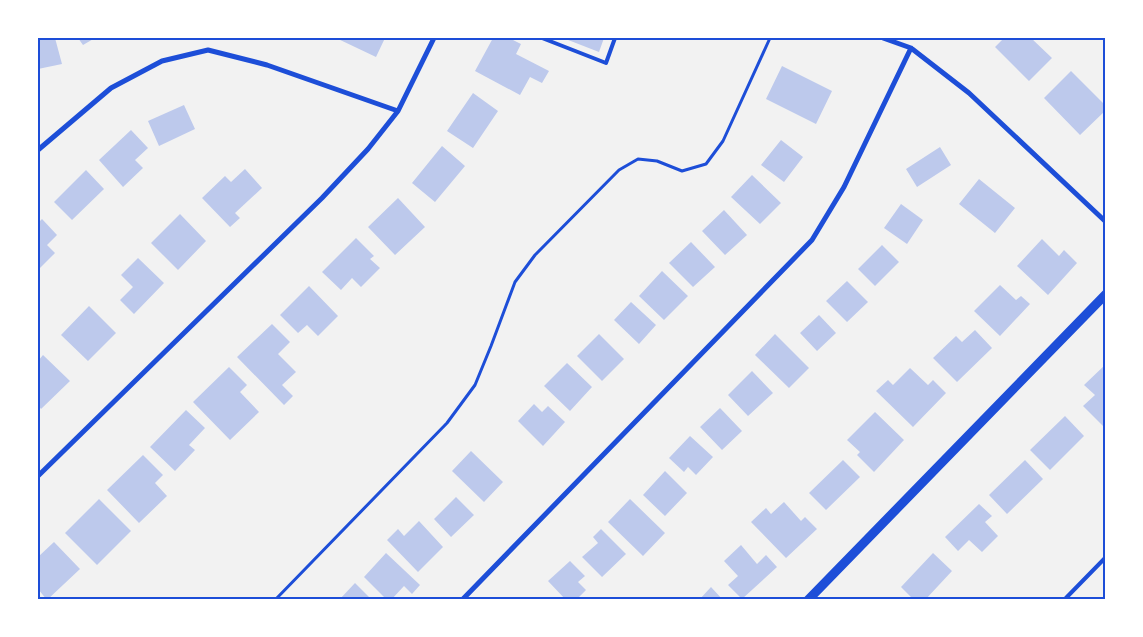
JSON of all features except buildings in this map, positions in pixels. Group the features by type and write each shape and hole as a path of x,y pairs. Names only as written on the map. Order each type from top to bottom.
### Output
{"street":[{"path":"38,476 322,198 368,148 398,111 434,38"},
{"path":"884,38 912,48 970,93 1106,222"},
{"path":"462,600 812,240 844,187 912,48"},
{"path":"38,150 111,88 162,61 208,50 267,65 398,111"},
{"path":"808,600 1106,294"}],"lane":[{"path":"542,38 606,63 616,38"},
{"path":"1064,600 1106,557"}],"path":[{"path":"275,600 452,415 475,385 492,346 515,282 535,255 619,170 638,159 657,161 682,171 706,164 723,141 770,38"}]}
